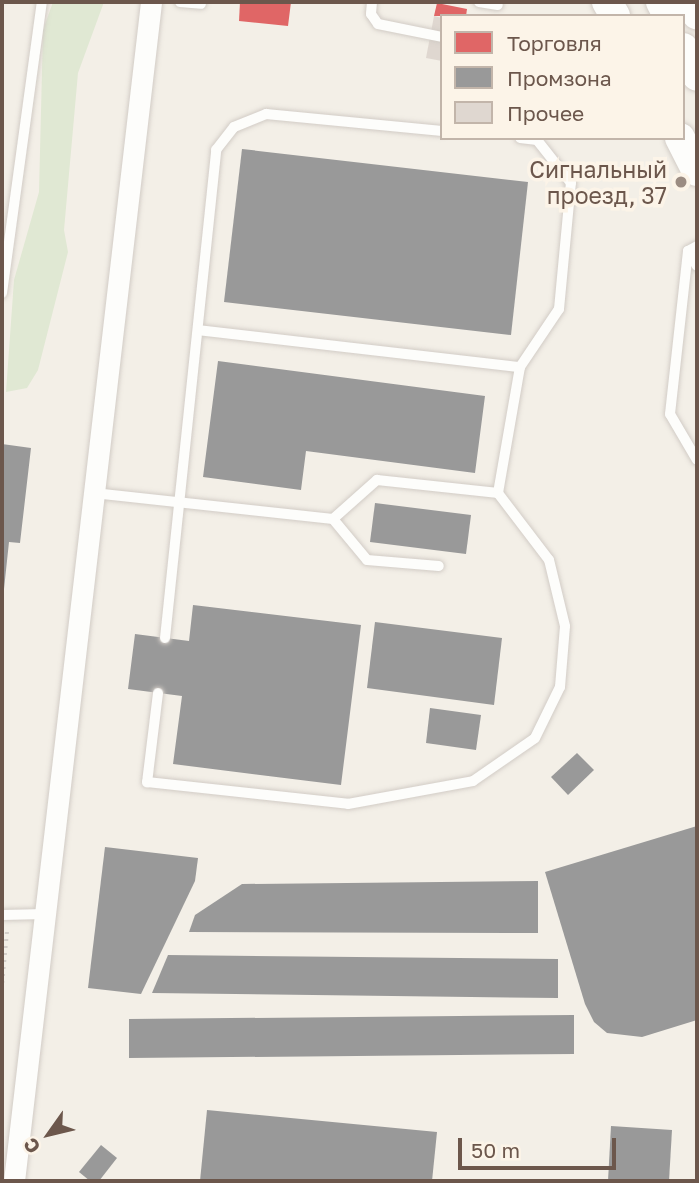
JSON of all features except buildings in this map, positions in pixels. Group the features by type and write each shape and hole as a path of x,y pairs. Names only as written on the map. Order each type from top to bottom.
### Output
{"main road":[{"path":"693,2 697,15"},
{"path":"685,52 697,76"},
{"path":"681,140 697,171"}],"street":[{"path":"14,1181 151,2"}],"lane":[{"path":"2,293 42,2"},
{"path":"180,2 201,4"},
{"path":"372,2 371,14 378,24 440,37"},
{"path":"479,2 497,8"},
{"path":"165,638 216,150 234,127 266,114 440,131"},
{"path":"498,493 520,367 559,309 571,183 537,140"},
{"path":"693,248 697,267"},
{"path":"693,248 670,414 697,460"},
{"path":"198,330 520,367"},
{"path":"158,693 147,782 348,804 473,781 536,738 560,687 565,626 549,560 498,493 377,480 333,519"},
{"path":"94,493 333,519 367,560 439,566"},
{"path":"5,915 45,914"}],"path":[{"path":"2,983 5,915"}],"green space":[{"path":"53,2 104,2 78,73 64,230 68,252 38,370 27,388 6,392 14,280 39,192 43,30"}],"place":[{"name":"Сигнальный проезд, 37","path":"681,182"}]}
